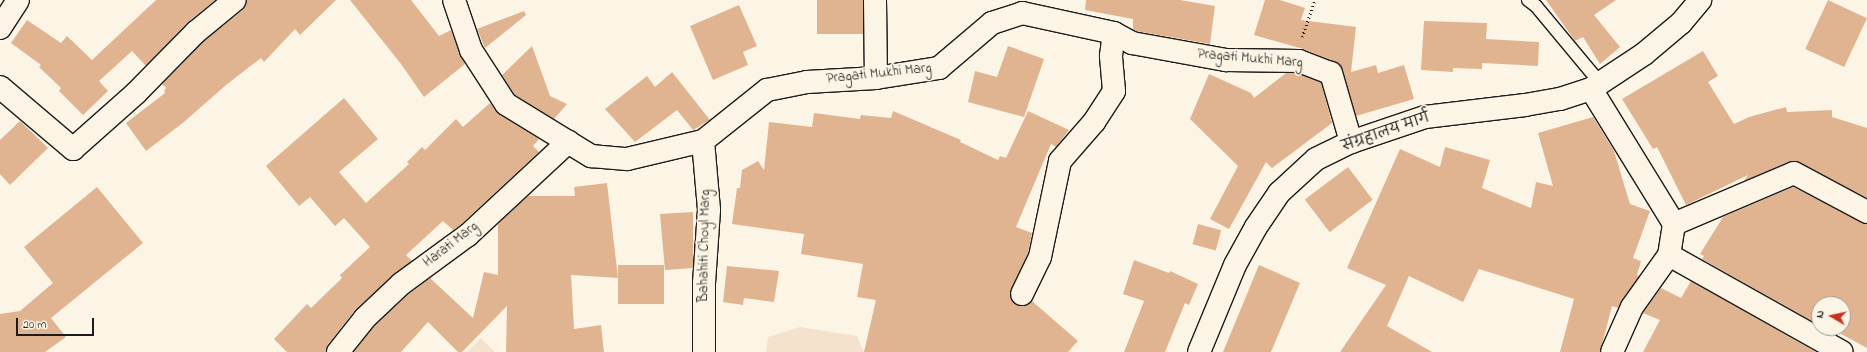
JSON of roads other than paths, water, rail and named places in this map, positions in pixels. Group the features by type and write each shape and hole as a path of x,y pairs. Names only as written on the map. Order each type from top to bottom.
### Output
{"street":[{"path":"0,28 18,0"},
{"path":"0,87 73,149 136,93 196,32 235,0"},
{"name":"Pragati Mukhi Marg","path":"454,0 471,50 506,104 591,156 626,159 703,141 767,90 807,82 876,78 940,68 992,23 1022,13 1114,33 1132,43 1226,60 1299,61 1331,73 1351,142"},
{"path":"875,0 876,78"},
{"name":"संग्रहालय मार्ग","path":"1199,352 1235,265 1256,227 1279,193 1316,159 1351,142 1425,117 1525,105 1560,99 1596,86 1644,54 1681,23 1700,0"},
{"path":"1022,294 1040,257 1060,161 1094,122 1114,91 1111,56 1114,33"},
{"path":"1596,86 1674,224 1669,255 1632,307 1612,352"},
{"name":"Bahahiti Choyl Marg","path":"703,141 708,210 704,283 704,352"},
{"name":"Harati Marg","path":"338,352 365,318 401,284 468,234 568,142"},
{"path":"1674,224 1794,173 1867,212"},
{"path":"1669,255 1842,352"}],"lane":[{"path":"1528,0 1536,6 1596,86"}]}
